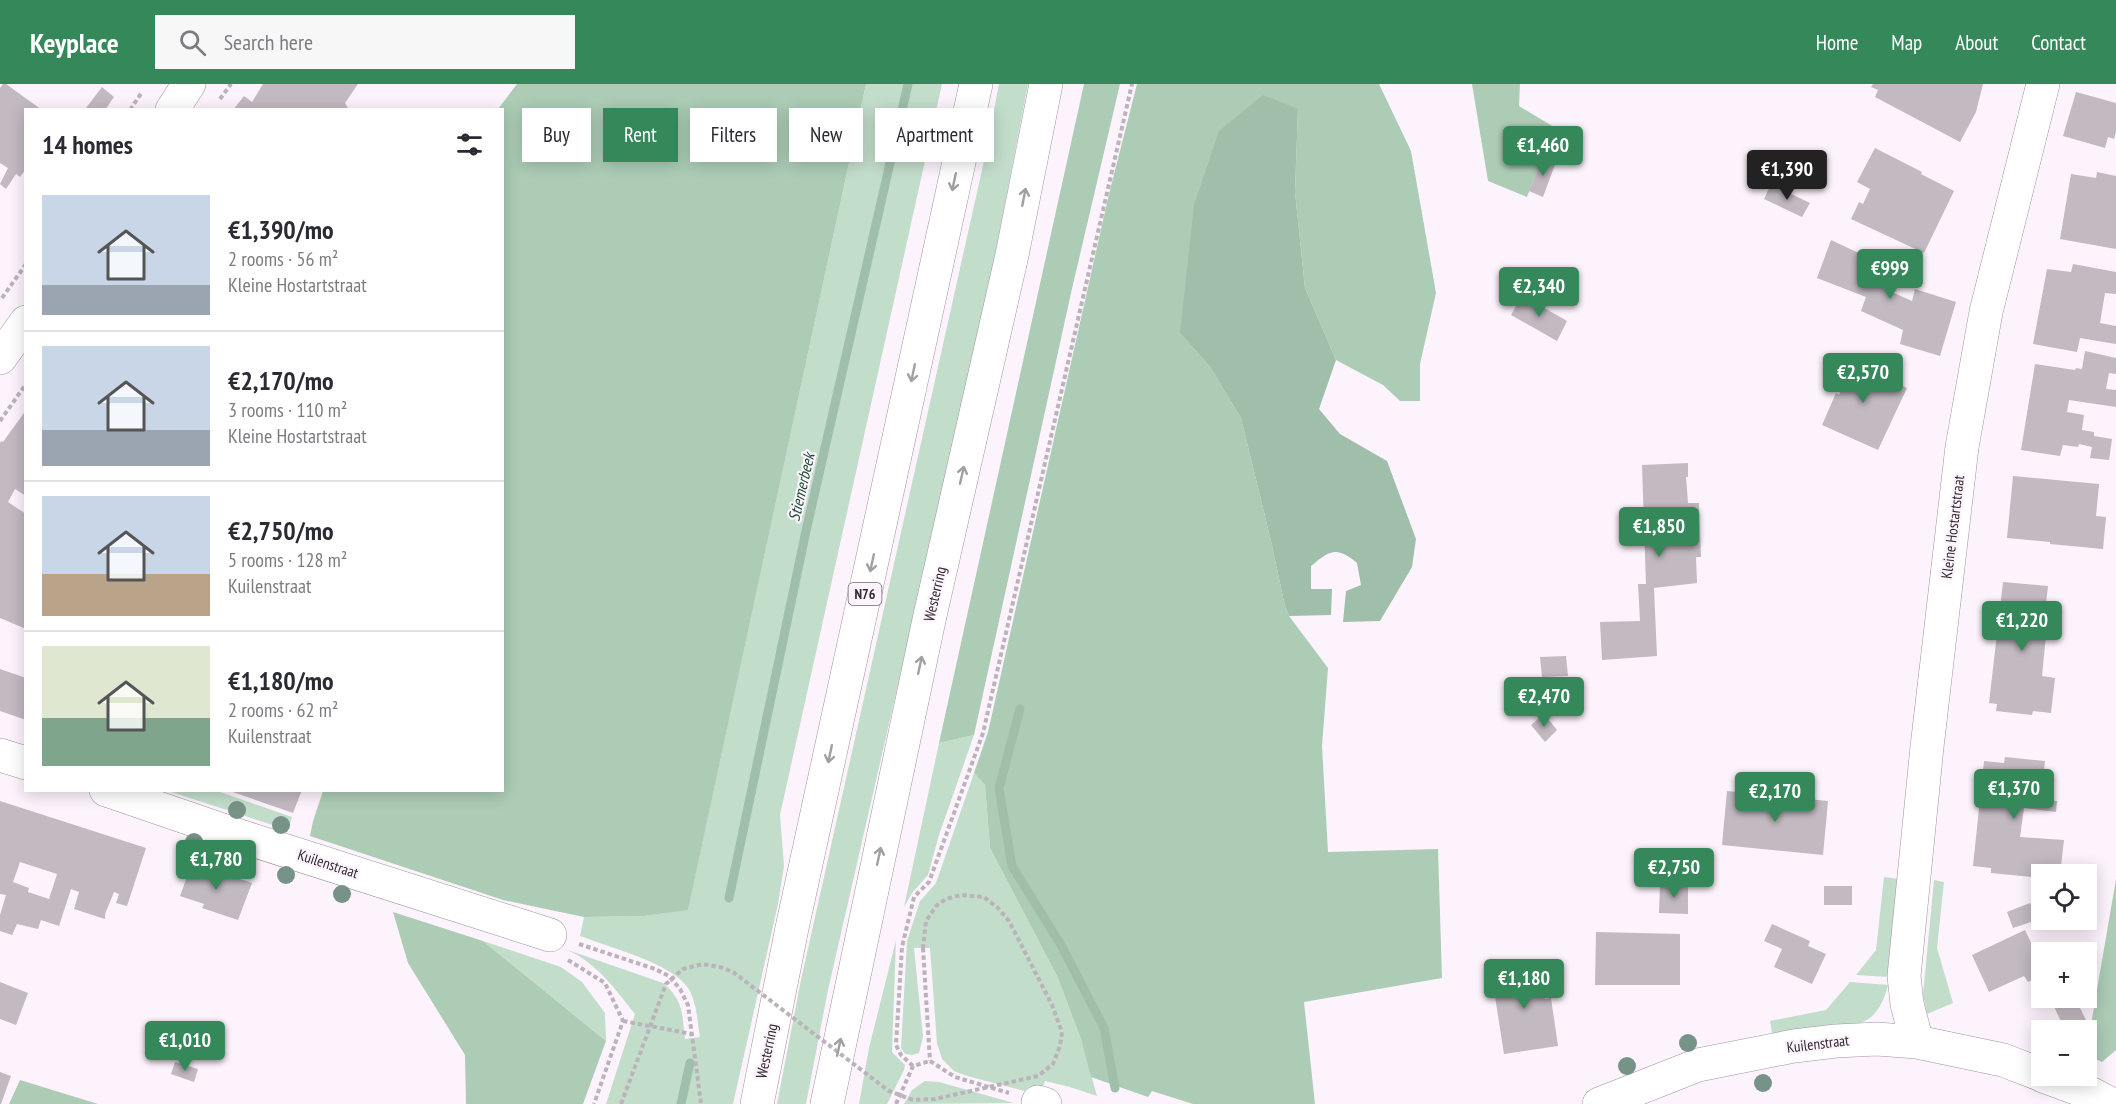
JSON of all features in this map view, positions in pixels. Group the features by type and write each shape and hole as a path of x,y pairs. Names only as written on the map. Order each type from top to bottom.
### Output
{"main road":[{"path":"173,108 189,84"},
{"name":"Westerring","path":"757,1104 792,928 976,84"},
{"name":"Westerring","path":"827,1104 927,632 1012,255 1046,84"},
{"name":"Kleine Hostartstraat","path":"1917,1042 1906,1004 1904,976 1927,747 1962,447 1986,312 2043,84"},
{"path":"0,358 24,324"},
{"path":"0,754 24,762"},
{"name":"Kuilenstraat","path":"112,792 246,838 561,938"},
{"name":"Kleine Hostartstraat","path":"1877,1039 1896,1002 1904,976"},
{"name":"Kuilenstraat","path":"1599,1104 1698,1065 1794,1046 1877,1039 1917,1042 2003,1060 2031,1071"},
{"name":"Kuilenstraat","path":"2071,1086 2112,1104"}],"path":[{"path":"131,108 148,84"},
{"path":"219,101 231,84"},
{"path":"913,1066 901,1055 896,1045 902,947 914,897 929,882 983,733 1132,84"},
{"path":"0,301 24,267"},
{"path":"0,421 24,387"},
{"path":"621,1104 666,984 683,969 703,964 733,972 889,1092 913,1100 935,1099 1038,1076 1053,1064 1058,1055 1062,1032 1052,1005 1010,921 984,897 961,895 945,899 936,906 926,921 923,948 930,1060"},
{"path":"594,1104 623,1021 605,983 557,954 561,938 655,969 669,976 688,1005 701,1104"},
{"path":"623,1021 692,1036"},
{"path":"896,1104 913,1066 930,1060"},
{"path":"930,1060 955,1077 1042,1103"}],"shaded area":[{"path":"517,84 866,84 861,108 789,108 789,162 849,162 688,910 644,916 584,917 503,900 310,836 323,792 504,792 504,108 499,108"},
{"path":"866,84 942,84 937,108 875,108 875,162 925,162 780,815 784,866 778,904 733,1104 606,1104 635,1014 594,967 574,953 562,948 663,983 670,989 681,1008 685,1039 700,1037 693,999 688,988 680,979 654,963 580,936 584,917 644,916 688,909 849,162 863,162 863,108 861,108"},
{"path":"999,84 1028,84 987,296 828,990 806,1104 777,1104 801,980 984,162 994,162 994,110"},
{"path":"1084,84 1120,84 1071,293 974,735 939,743"},
{"path":"1137,84 1379,84 1411,151 1436,293 1420,364 1420,401 1400,401 1383,385 1336,360 1305,288 1295,192 1298,109 1180,333 1210,367 1241,418 1284,602 1289,616 1328,668 1322,746 1328,852 1438,849 1442,978 1304,1002 1315,1104 1193,1104 1152,1091 1148,1097 1091,1077 1081,1039 1057,976 990,848 985,785 974,773 988,732 1109,194"},
{"path":"1472,84 1520,84 1519,106 1554,127 1527,197 1488,181"},
{"path":"1263,95 1298,109 1295,192 1305,288 1336,360 1319,409 1340,434 1387,461 1416,539 1412,567 1380,621 1343,622 1346,591 1361,585 1357,563 1339,552 1323,556 1311,566 1311,589 1332,589 1331,615 1289,616 1241,418 1210,367 1180,333 1194,205 1219,131"},
{"path":"974,735 939,835 928,875 912,893 904,907 939,743"},
{"path":"974,773 985,785 990,848 1057,976 1081,1039 1097,1096 1045,1081 1040,1095 954,1071 942,1059 937,1043 930,948 914,948 923,1037 919,1053 905,1054 901,1048 907,941 920,901 936,883"},
{"path":"171,792 220,792 292,817 288,830"},
{"path":"1884,877 1899,879 1889,977 1856,975 1876,950"},
{"path":"2116,879 2116,1050 2102,1062 2097,1060 2097,1020 2092,1020 2094,1008 2097,1008 2097,990"},
{"path":"1934,880 1944,882 1937,948 1953,1003 1927,1014 1923,995"},
{"path":"393,912 483,941 606,1041 583,1104 466,1104 465,1055 408,963"},
{"path":"896,940 892,1052 905,1065 904,1070 887,1104 859,1104 869,1048"},
{"path":"483,941 561,967 582,982 605,1013 606,1041"},
{"path":"1850,982 1888,985 1877,1011 1870,1018 1852,1025 1809,1027 1772,1033 1770,1021 1826,1010"},
{"path":"20,1080 98,1104 9,1104"},
{"path":"925,1081 939,1082 1014,1103 904,1104 912,1090"}],"building":[{"path":"6,84 39,108 24,108 24,172 20,177 16,174 6,189 0,184 8,168 0,163 0,88"},
{"path":"263,84 358,84 345,103 348,108 235,108 244,96 252,102"},
{"path":"1873,84 1983,84 1976,112 1960,142 1875,97 1878,90 1871,87"},
{"path":"102,87 114,97 106,108 86,108"},
{"path":"2076,92 2116,103 2116,132 2114,139 2108,137 2105,148 2063,136"},
{"path":"1875,148 1954,191 1924,253 1851,219 1859,202 1863,204 1870,189 1857,182"},
{"path":"1542,158 1556,162 1543,197 1529,191"},
{"path":"2097,172 2116,176 2116,249 2060,239 2071,174 2096,178"},
{"path":"1771,184 1810,203 1802,217 1764,199"},
{"path":"1831,240 1880,263 1872,279 1866,276 1865,280 1912,301 1915,289 1956,302 1940,356 1900,344 1903,330 1861,311 1866,297 1817,278"},
{"path":"2073,264 2116,272 2116,294 2105,293 2100,323 2116,326 2116,344 2080,338 2077,352 2033,344 2047,269 2071,272"},
{"path":"1522,295 1567,321 1557,341 1511,315"},
{"path":"2085,351 2116,358 2116,374 2109,373 2106,389 2116,390 2116,407 2069,400 2067,412 2084,415 2082,430 2094,432 2094,436 2112,439 2109,460 2090,458 2092,447 2079,444 2078,447 2063,445 2060,456 2021,450 2035,364 2082,369"},
{"path":"1840,357 1907,388 1878,450 1822,425 1836,393 1839,395 1843,385 1830,378"},
{"path":"24,413 24,495 15,489 8,502 24,513 24,628 0,618 0,443"},
{"path":"1688,463 1688,477 1686,477 1688,503 1699,503 1701,557 1696,557 1697,583 1654,588 1657,656 1602,660 1600,622 1640,621 1638,584 1646,584 1642,465"},
{"path":"2013,476 2099,484 2096,516 2106,517 2103,549 2007,538"},
{"path":"2003,582 2048,586 2046,604 2049,605 2042,676 2055,678 2051,713 2033,711 2032,715 1996,711 1997,704 1989,703"},
{"path":"1566,656 1568,676 1542,677 1540,657"},
{"path":"0,669 24,677 24,719 0,711"},
{"path":"1544,714 1557,730 1545,742 1531,725"},
{"path":"2005,757 2045,761 2043,780 2048,781 2046,800 2057,801 2056,812 2024,808 2020,837 2064,840 2061,864 2031,864 2031,877 1991,873 1991,868 1973,866 1984,761 2004,763"},
{"path":"1727,791 1828,801 1823,855 1722,845"},
{"path":"233,792 301,792 293,813"},
{"path":"0,801 146,848 127,906 116,903 119,894 114,892 105,919 74,909 79,892 71,889 59,926 41,920 38,929 17,924 12,935 0,931 0,915 6,895 0,894","holes":["20,862 57,874 49,899 28,892 29,888 13,882"]},
{"path":"192,863 252,883 238,920 202,908 204,904 180,896"},
{"path":"1660,884 1688,885 1688,914 1659,913"},
{"path":"1824,886 1852,886 1852,905 1824,905"},
{"path":"2030,903 2031,922 2013,928 2007,912"},
{"path":"1772,924 1810,941 1808,946 1826,954 1812,984 1774,967 1782,949 1764,941"},
{"path":"2025,930 2031,943 2031,981 2028,982 2024,976 1989,992 1972,955"},
{"path":"1596,932 1680,934 1680,985 1595,985"},
{"path":"1539,964 1545,999 1551,998 1558,1046 1504,1054 1491,971"},
{"path":"0,982 28,993 16,1025 0,1019"},
{"path":"2055,1008 2080,1008 2086,1020 2060,1020"},
{"path":"175,1062 198,1069 194,1082 171,1074"},
{"path":"0,1072 11,1076 1,1104 0,1104"}],"waterway":[{"name":"Stiemerbeek","path":"729,898 806,531 908,84"},
{"path":"1020,709 999,788 1012,866 1061,945 1104,1028 1115,1088"},
{"name":"Stiemerbeek","path":"681,1104 690,1063"}]}
